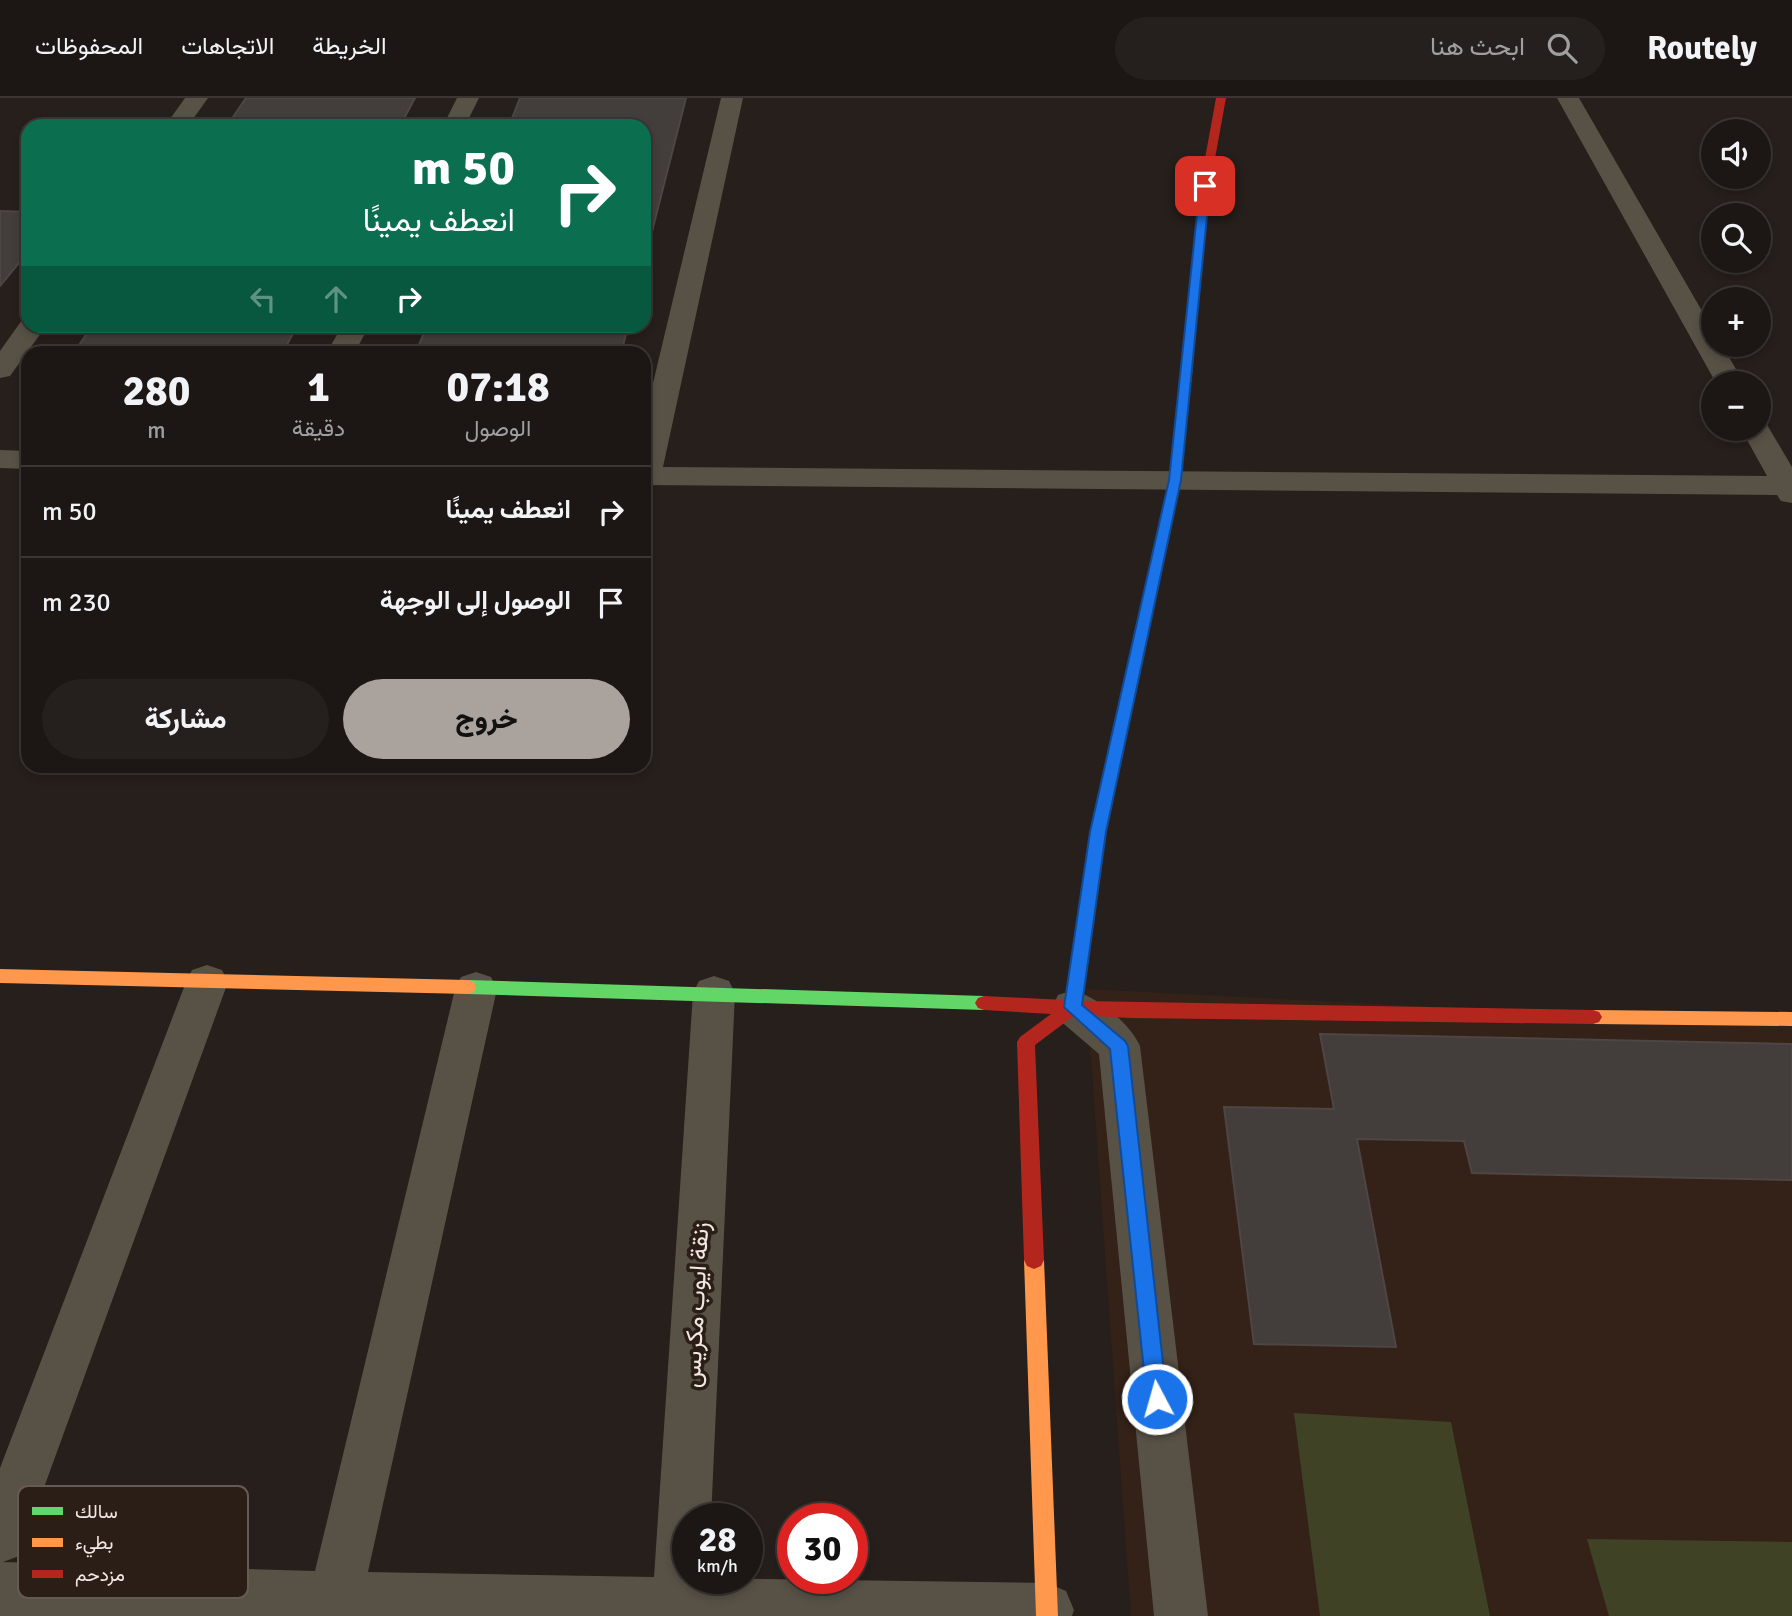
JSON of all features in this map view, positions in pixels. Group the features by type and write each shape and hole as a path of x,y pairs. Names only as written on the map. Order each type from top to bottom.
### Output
{"street":[{"path":"181,119 197,98"},
{"path":"458,119 468,98"},
{"path":"651,450 732,98"},
{"path":"166,1598 332,1607 1047,1613 1026,1042 1073,1007 1098,832 1175,480 1205,186 1220,98"},
{"path":"1568,98 1723,371"},
{"path":"0,370 27,333"},
{"path":"1763,441 1790,490"},
{"path":"0,460 21,460"},
{"path":"651,476 1175,480 1790,490"},
{"path":"0,976 713,993 1131,1011 1792,1019"},
{"path":"19,1486 206,982"},
{"path":"332,1607 476,989"},
{"name":"زنقة ايوب مكريس","path":"679,1610 713,993"},
{"path":"1073,1007 1119,1046 1181,1616"},
{"path":"0,1537 18,1489"},
{"path":"0,1589 18,1590"}],"shaded area":[{"path":"1086,989 1792,1025 1792,1616 1131,1616"}],"green space":[{"path":"1294,1413 1451,1422 1490,1616 1320,1616"},
{"path":"1587,1539 1792,1542 1792,1616 1609,1616"}],"building":[{"path":"246,98 415,98 404,119 232,119"},
{"path":"520,98 686,98 651,236 651,119 512,119"},
{"path":"0,211 21,212 21,260 0,286"},
{"path":"87,333 293,333 286,346 78,346"},
{"path":"424,333 626,333 623,346 418,346"},
{"path":"1320,1034 1792,1044 1792,1180 1472,1173 1464,1141 1357,1139 1396,1347 1254,1344 1224,1107 1334,1109"}],"traffic: fast":[{"path":"1079,963 1098,833 1175,480 1187,364"},
{"path":"468,987 984,1003"}],"traffic: slow":[{"path":"0,976 468,987"},
{"path":"1593,1017 1792,1019"},
{"path":"1034,1260 1047,1616"}],"traffic: jam":[{"path":"1187,364 1205,186 1221,98"},
{"path":"1034,1260 1026,1042 1073,1007 1079,963"},
{"path":"984,1003 1131,1011 1593,1017"}],"route":[{"path":"1157,1399 1119,1046 1073,1007 1098,832 1175,480 1205,186"}]}
